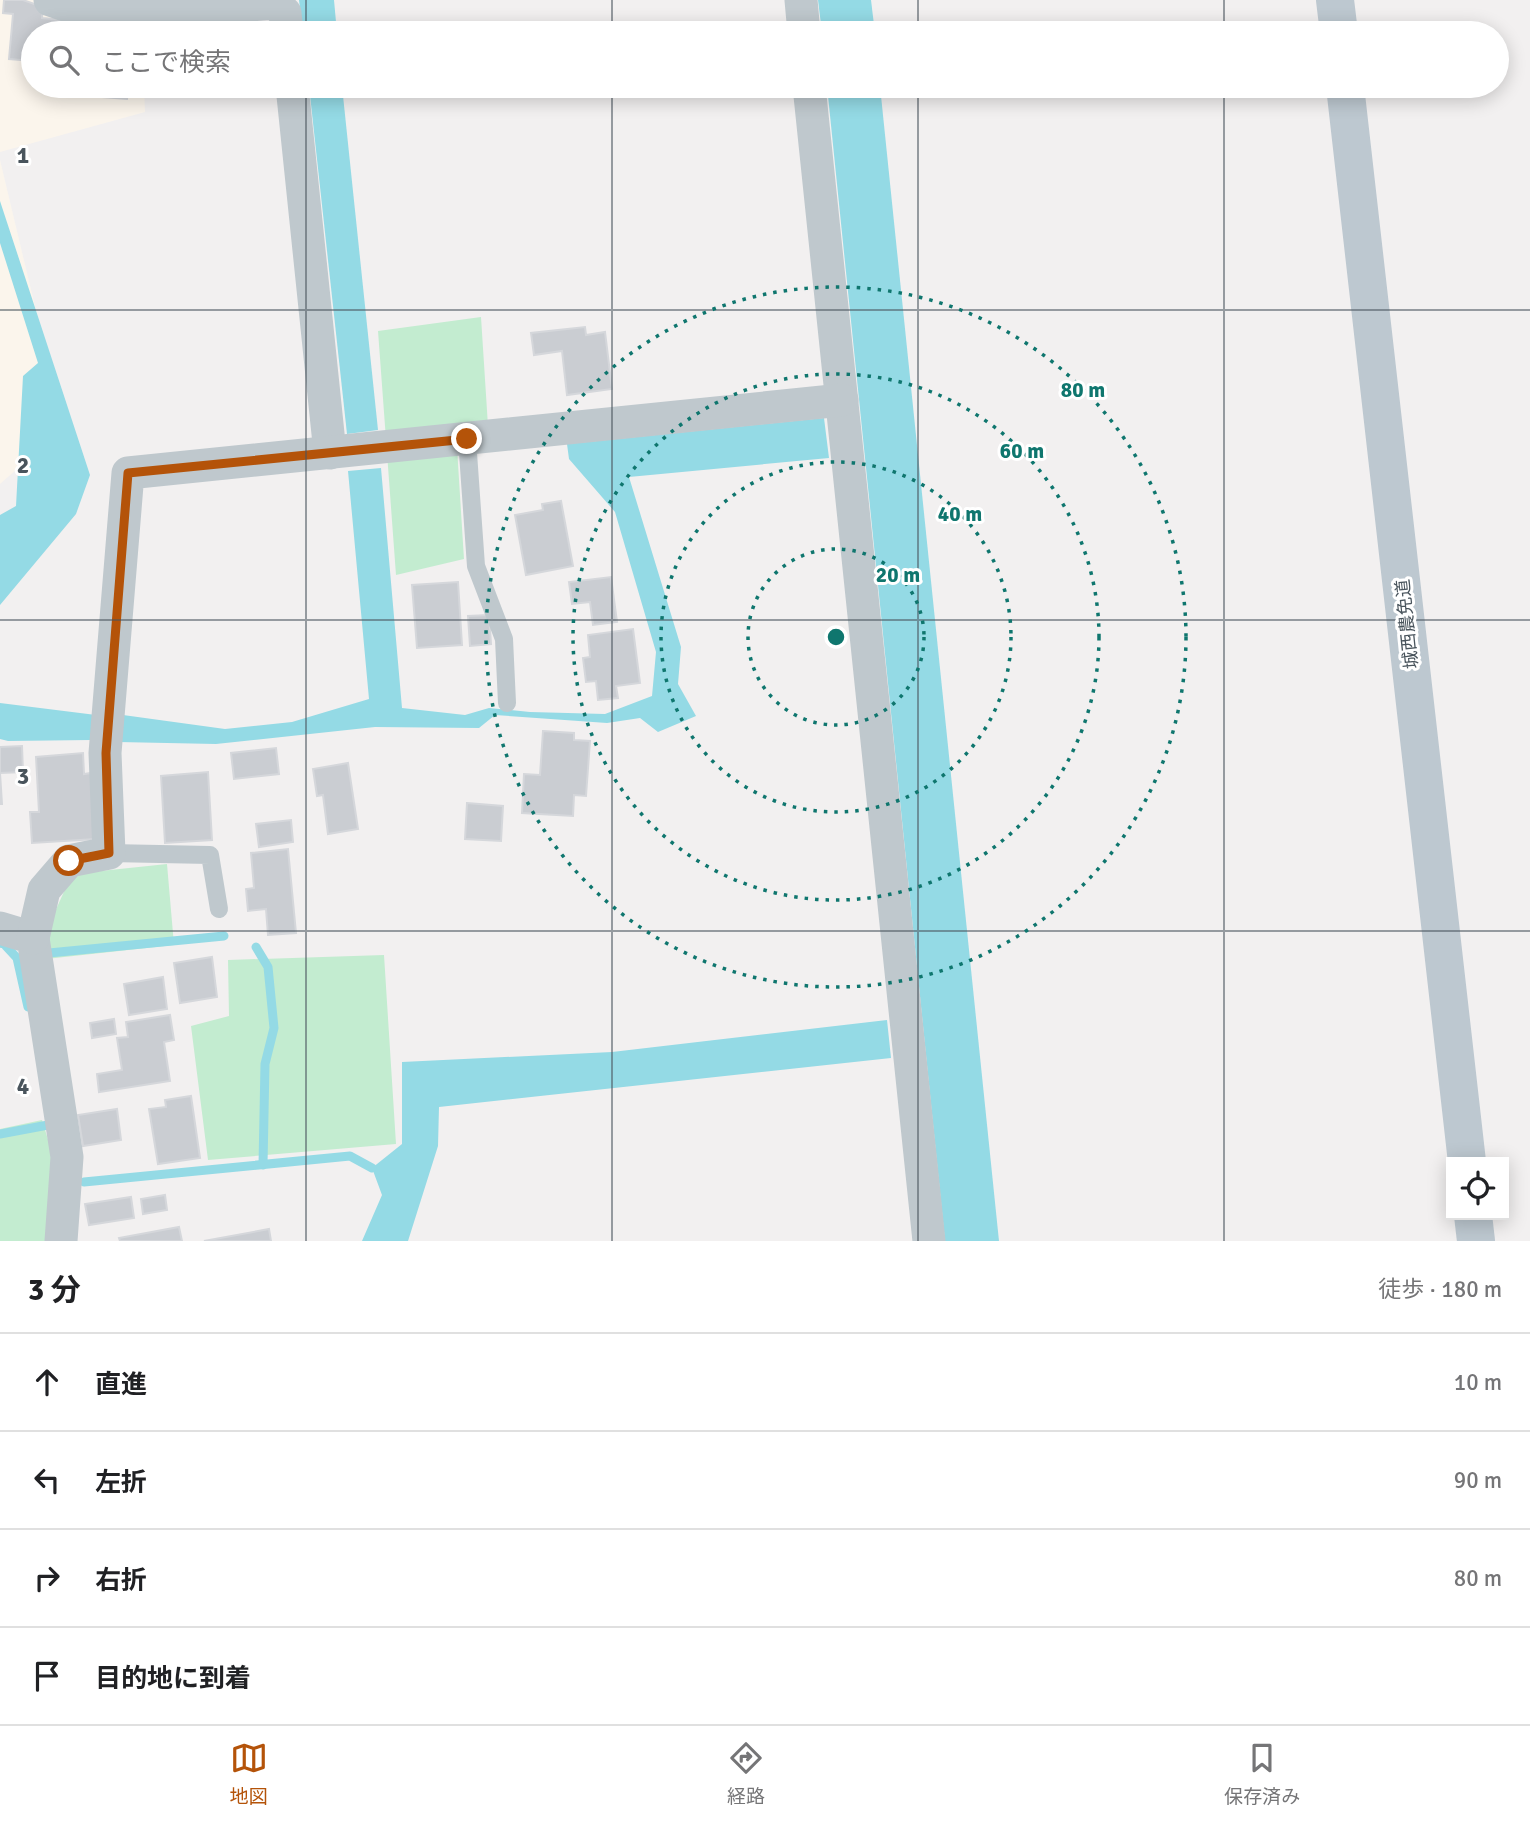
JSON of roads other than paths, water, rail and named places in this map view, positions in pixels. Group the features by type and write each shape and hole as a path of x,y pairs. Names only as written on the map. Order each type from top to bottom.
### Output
{"street":[{"path":"50,0 88,13 119,15 275,3 285,13 286,21"},
{"path":"800,0 803,21"},
{"path":"1335,0 1338,21"},
{"path":"293,98 330,453"},
{"path":"810,98 929,1241"},
{"name":"城西農免道","path":"1346,98 1466,1157"},
{"path":"61,1241 67,1157 33,938 44,890 69,861 109,853 106,753 128,473 842,400"},
{"path":"0,928 33,938"},
{"path":"1474,1220 1476,1241"}],"lane":[{"path":"467,439 476,566 504,639 507,703"},
{"path":"109,853 210,855 219,909"}],"water":[{"path":"299,0 334,0 336,21 302,21"},
{"path":"818,0 871,0 874,21 821,21"},
{"path":"310,98 343,98 378,430 347,434"},
{"path":"828,98 881,98 999,1241 945,1241"},
{"path":"0,201 90,475 76,514 0,605 0,515 16,506 23,376 38,363 0,243"},
{"path":"824,418 829,458 629,477 681,647 678,684 696,716 658,732 640,718 607,723 495,715 479,728 375,727 216,744 118,742 123,715 225,729 292,722 369,699 348,471 381,468 402,708 465,715 489,708 605,714 652,696 656,652 615,512 569,459 567,444"},
{"path":"0,703 96,715 91,740 0,739"},
{"path":"887,1020 891,1058 439,1107 438,1146 408,1241 362,1241 382,1195 372,1168 402,1144 402,1062 612,1052"}],"waterway":[{"path":"49,953 224,936"},
{"path":"0,943 17,958 28,1007"},
{"path":"256,947 268,967 274,1028 265,1064 263,1165"},
{"path":"0,1134 48,1125"},
{"path":"84,1182 350,1156 372,1168"}]}
